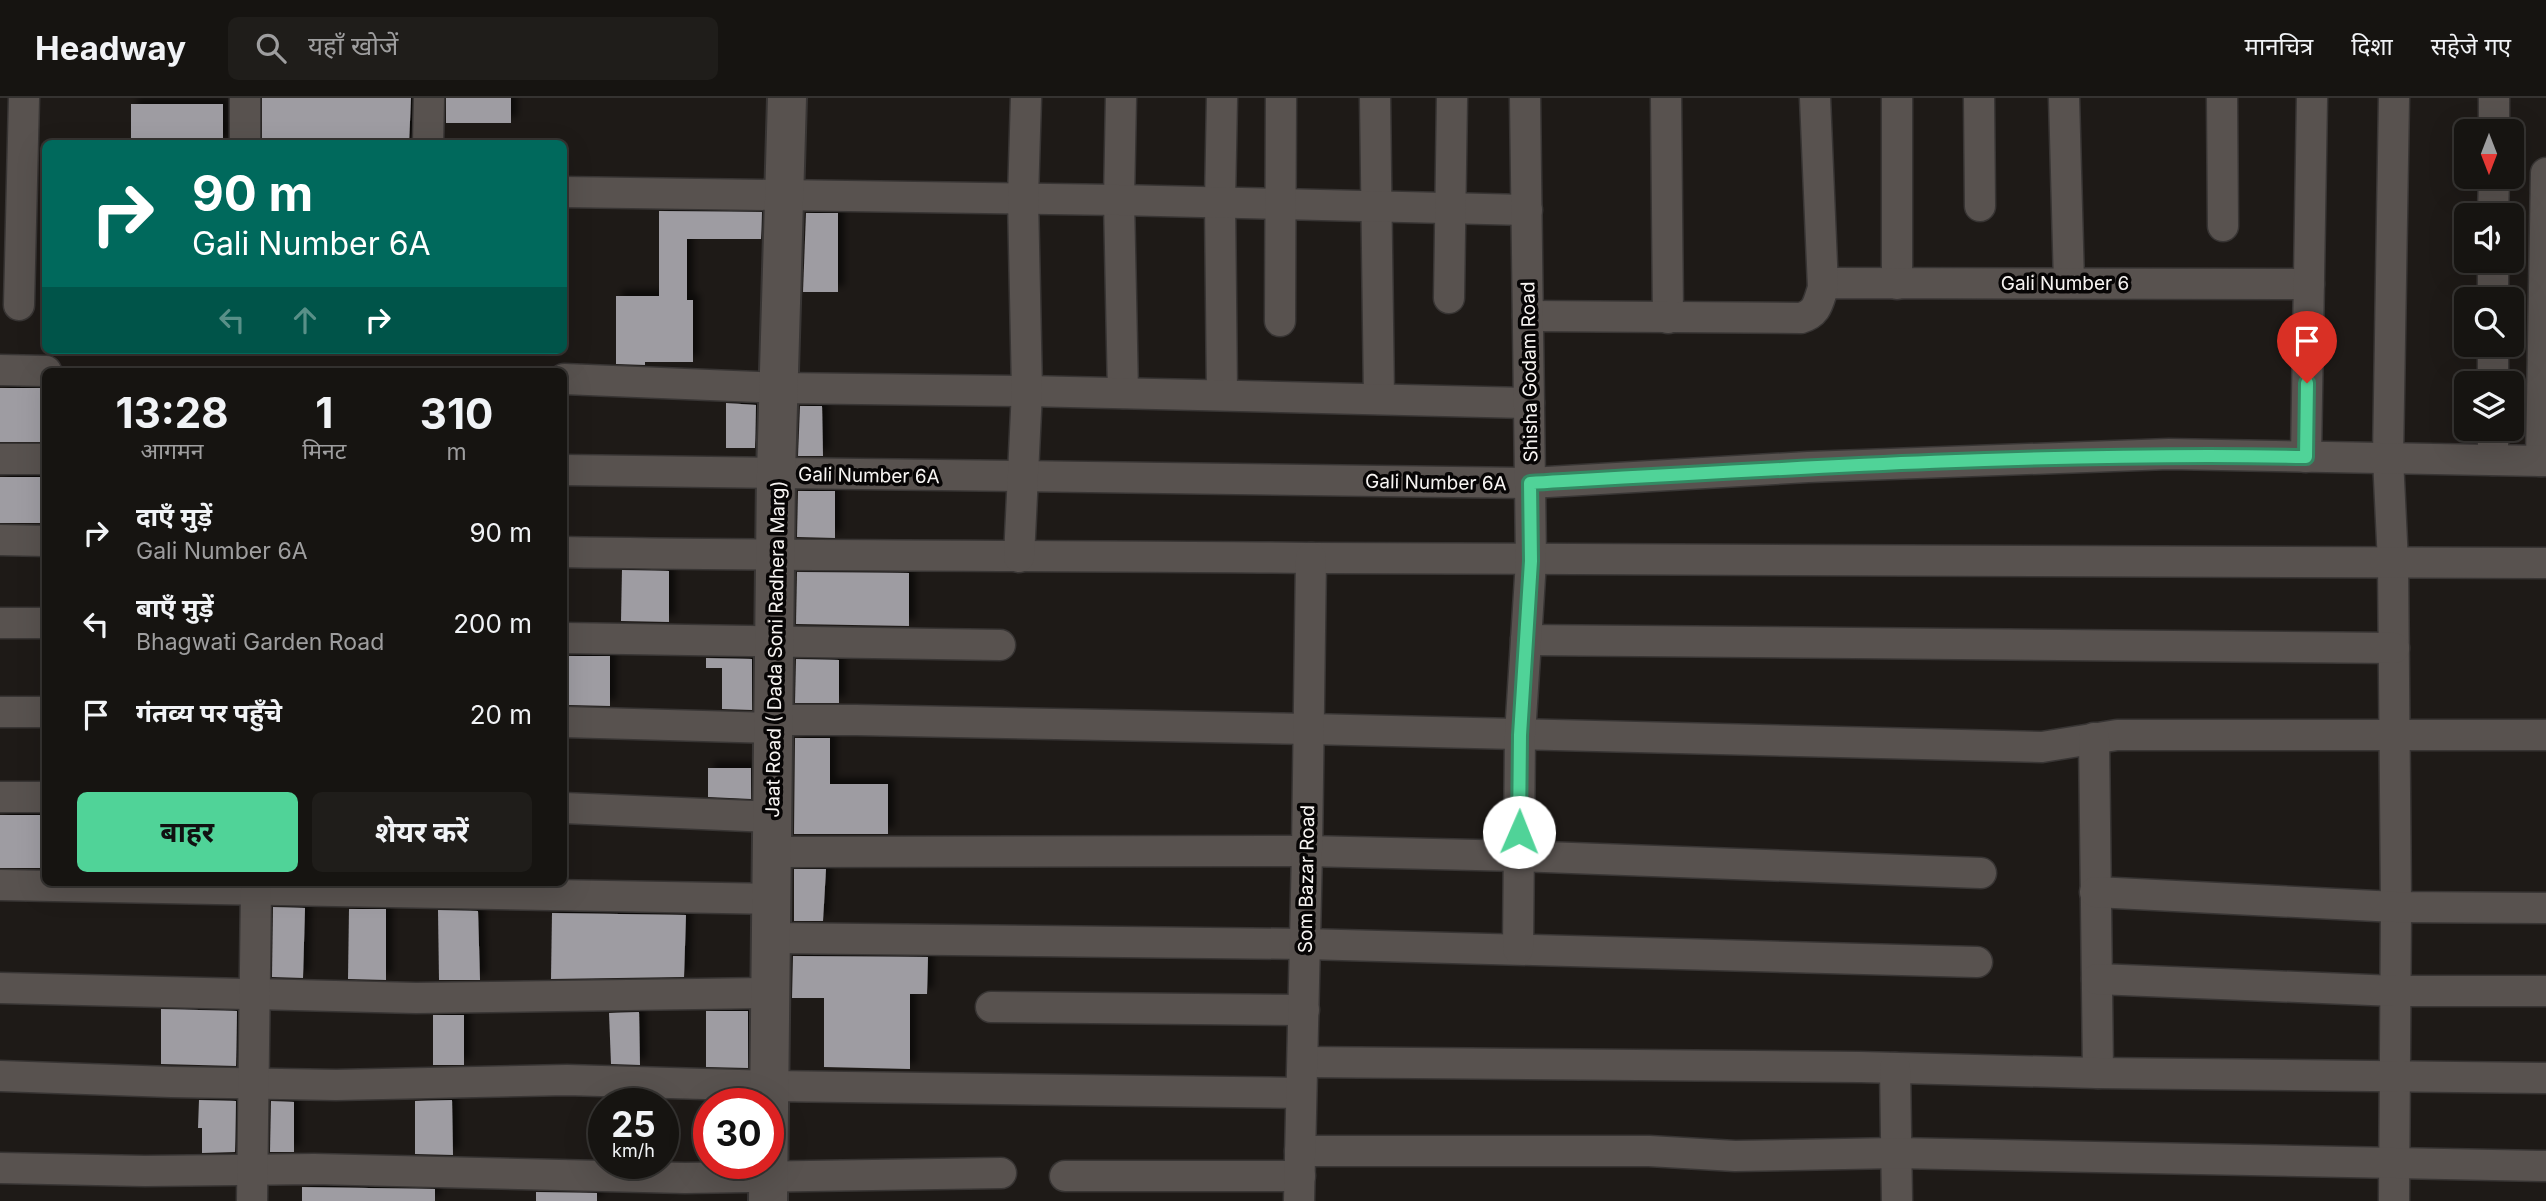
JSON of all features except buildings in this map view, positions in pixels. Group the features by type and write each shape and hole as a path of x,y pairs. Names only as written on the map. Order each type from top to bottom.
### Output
{"street":[{"path":"19,306 11,178 24,98"},
{"path":"245,98 245,140"},
{"path":"428,140 429,98"},
{"name":"Jaat Road ( Dada Soni Radhera Marg)","path":"768,1188 776,474 787,98"},
{"path":"1019,557 1027,391 1023,198 1026,98"},
{"path":"1121,98 1119,200 1123,393"},
{"path":"1222,98 1222,395"},
{"path":"1280,98 1280,321"},
{"path":"1375,98 1379,399"},
{"path":"1449,298 1452,98"},
{"name":"Shisha Godam Road","path":"1518,948 1520,735 1531,561 1525,98"},
{"path":"1666,98 1668,318"},
{"path":"1528,316 1801,318 1815,310 1822,288 1815,98"},
{"path":"1897,98 1897,284"},
{"path":"1979,98 1980,206"},
{"path":"2064,98 2069,283"},
{"path":"2221,98 2223,226"},
{"path":"2306,457 2312,98"},
{"path":"2394,98 2388,458 2394,648 2394,1201"},
{"path":"2494,98 2494,119"},
{"path":"2388,458 2544,461 2546,173"},
{"path":"567,192 1023,198 1527,210"},
{"name":"Gali Number 6","path":"1822,288 1825,284 1832,283 2309,284"},
{"path":"0,370 42,371"},
{"path":"567,379 780,388 1529,402"},
{"path":"2493,441 2493,460"},
{"name":"Gali Number 6A","path":"567,470 1530,483 1808,467 2156,455 2388,458"},
{"path":"0,459 42,459"},
{"path":"0,540 42,541"},
{"path":"567,552 1531,561 2546,563"},
{"name":"Som Bazar Road","path":"1300,1176 1311,558"},
{"path":"0,623 42,623"},
{"path":"567,638 1000,645"},
{"path":"1526,640 2394,648"},
{"path":"0,712 42,712"},
{"path":"567,722 1309,729 2042,747 2117,735 2546,736"},
{"path":"2094,738 2098,1073"},
{"path":"0,797 42,797"},
{"path":"567,808 772,834 1981,873"},
{"path":"0,885 42,884"},
{"path":"134,886 772,899"},
{"path":"252,1201 256,890"},
{"path":"2095,892 2396,907 2546,908"},
{"path":"772,938 1518,948 1977,962"},
{"path":"2096,979 2395,991 2546,991"},
{"path":"0,988 416,998 771,993"},
{"path":"991,1007 1304,1010"},
{"path":"1303,1062 2546,1078"},
{"path":"1895,1068 1896,1201"},
{"path":"0,1076 336,1085 567,1080 770,1086 1301,1093"},
{"path":"1065,1176 1300,1176 1649,1151 1735,1156 1896,1153 2546,1166"},
{"path":"0,1168 685,1178 768,1188 1001,1173"}],"route":[{"path":"1519,832 1520,735 1531,561 1530,483 1808,467 2169,454 2306,457 2307,383"}]}
